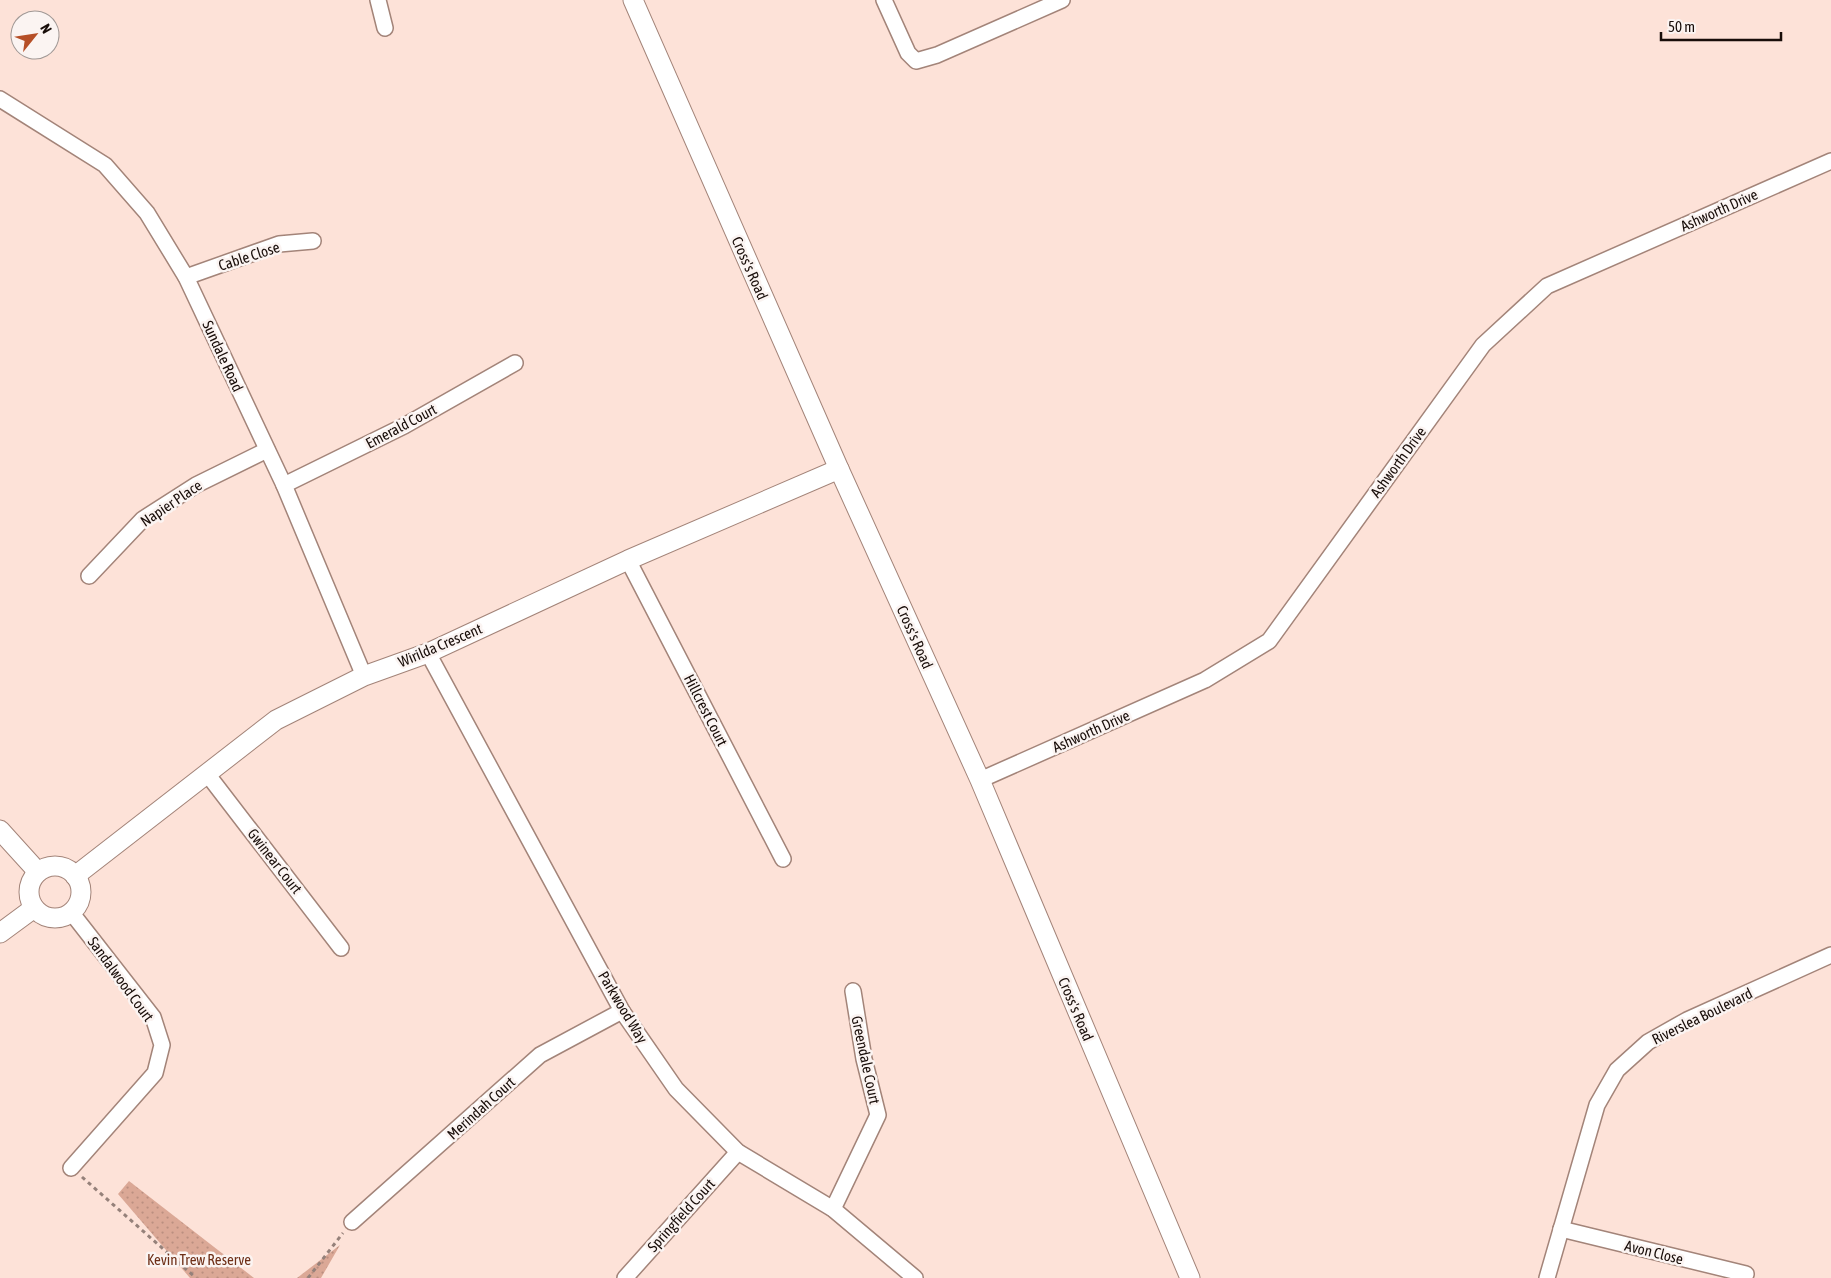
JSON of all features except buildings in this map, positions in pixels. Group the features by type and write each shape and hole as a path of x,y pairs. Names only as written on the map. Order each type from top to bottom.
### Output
{"street":[{"path":"378,0 385,28"},
{"name":"Cross's Road","path":"633,0 838,470 980,780 1190,1278"},
{"path":"884,0 908,53 916,61 937,55 1062,0"},
{"name":"Sundale Road","path":"0,99 105,165 147,212 186,277 284,485 364,676"},
{"name":"Ashworth Drive","path":"980,780 1206,680 1268,641 1483,345 1547,286 1831,161"},
{"name":"Cable Close","path":"186,277 280,244 313,241"},
{"name":"Emerald Court","path":"284,485 404,426 515,363"},
{"name":"Napier Place","path":"89,576 143,519 196,485 267,450"},
{"name":"Wirilda Crescent","path":"75,876 208,775 276,720 364,676 428,653 628,560 838,470"},
{"name":"Hillcrest Court","path":"628,560 783,859"},
{"name":"Parkwood Way","path":"428,653 622,1012 676,1089 738,1152 833,1209 915,1278"},
{"name":"Gwinear Court","path":"208,775 341,948"},
{"path":"0,830 38,872"},
{"path":"58,866 68,870 75,876 80,891 77,906 72,912 62,917 52,918 42,915 34,908 30,899 29,889 32,880 38,872 48,867 58,866"},
{"path":"0,933 34,908"},
{"name":"Sandalwood Court","path":"72,912 153,1017 162,1045 155,1073 72,1168"},
{"name":"Riverslea Boulevard","path":"1547,1278 1597,1105 1617,1070 1648,1042 1687,1020 1831,956"},
{"name":"Greendale Court","path":"833,1209 878,1115 864,1059 853,991"},
{"name":"Merindah Court","path":"352,1222 540,1055 622,1012"},
{"name":"Springfield Court","path":"625,1278 738,1152"},
{"name":"Avon Close","path":"1561,1229 1746,1274"}],"path":[{"path":"72,1168 196,1278"},
{"path":"308,1278 352,1222"}],"green space":[{"name":"Kevin Trew Reserve","path":"129,1181 254,1278 190,1278 118,1194"},
{"path":"340,1245 321,1278 297,1278"}]}
